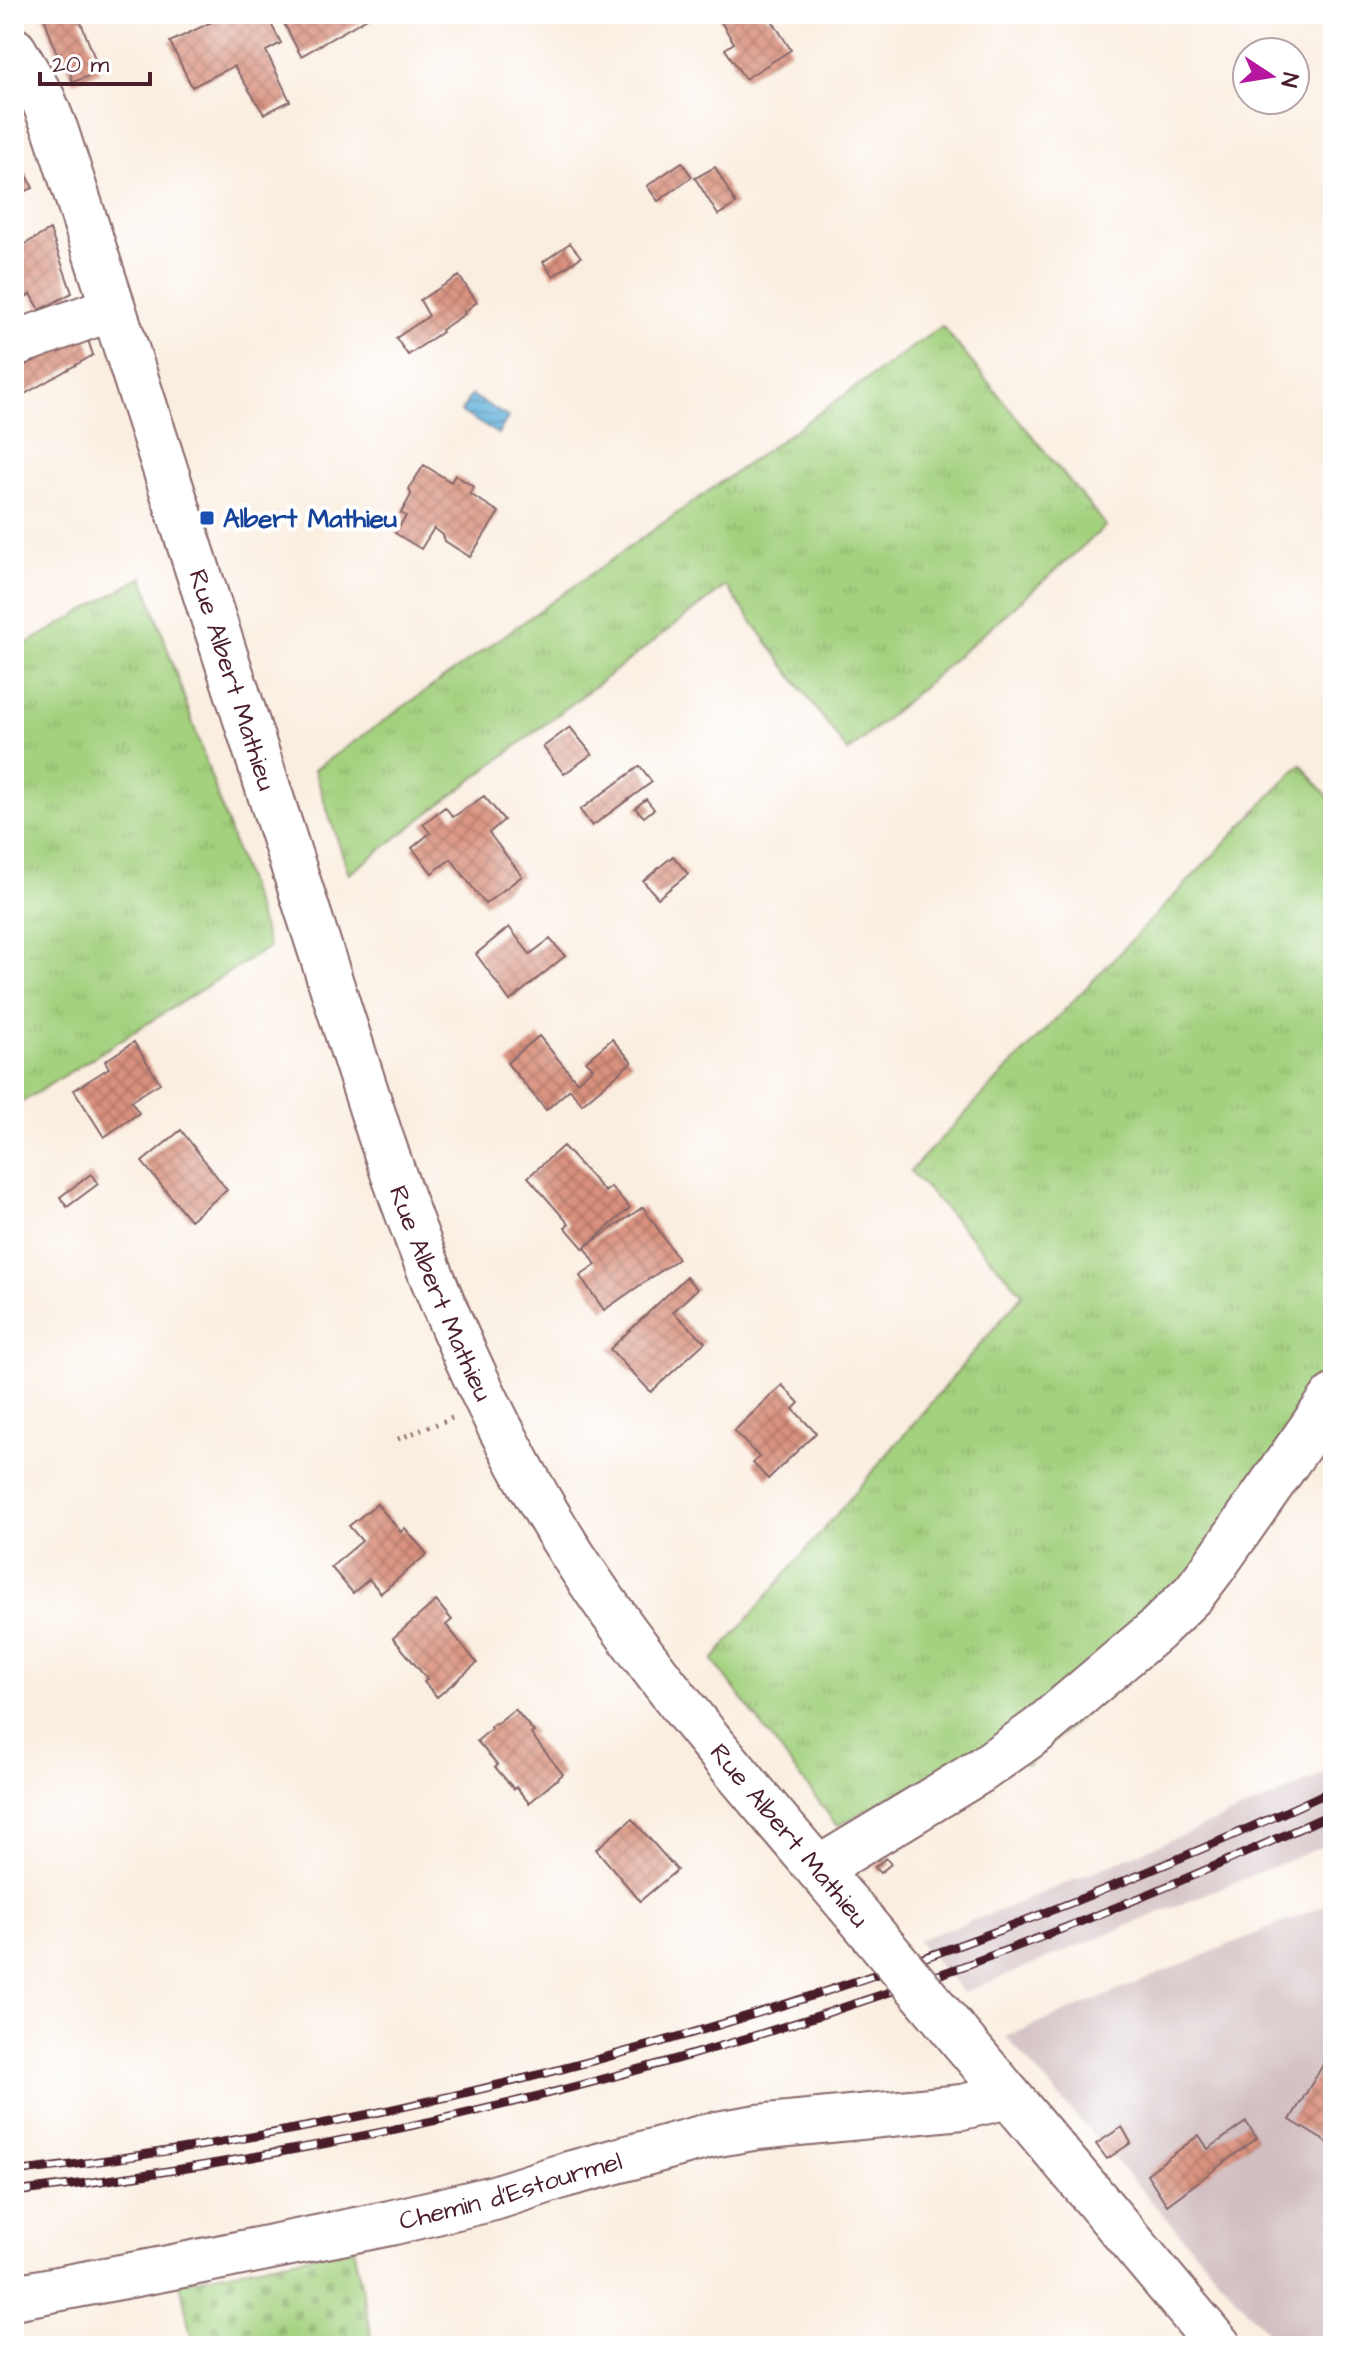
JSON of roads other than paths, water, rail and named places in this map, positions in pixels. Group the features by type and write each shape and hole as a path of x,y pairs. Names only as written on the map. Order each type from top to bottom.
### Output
{"street":[{"name":"Rue Albert Mathieu","path":"14,50 43,99 56,131 385,1150 429,1274 487,1404 525,1476 594,1587 685,1708 1219,2346"},
{"path":"14,344 113,308"},
{"path":"818,1869 1007,1753 1066,1708 1155,1631 1194,1593 1333,1397"},
{"name":"Chemin d'Estourmel","path":"14,2297 390,2223 494,2198 712,2135 758,2127 962,2107 1009,2096"}],"water":[{"path":"471,395 508,417 498,434 461,412"}],"railway":[{"path":"14,2172 185,2148 354,2117 522,2079 689,2034 854,1982 1016,1924 1176,1860 1333,1790"},
{"path":"14,2192 185,2168 354,2138 522,2100 689,2055 854,2004 1016,1947 1176,1883 1333,1813"}],"place":[{"name":"Albert Mathieu","path":"207,518"}]}
